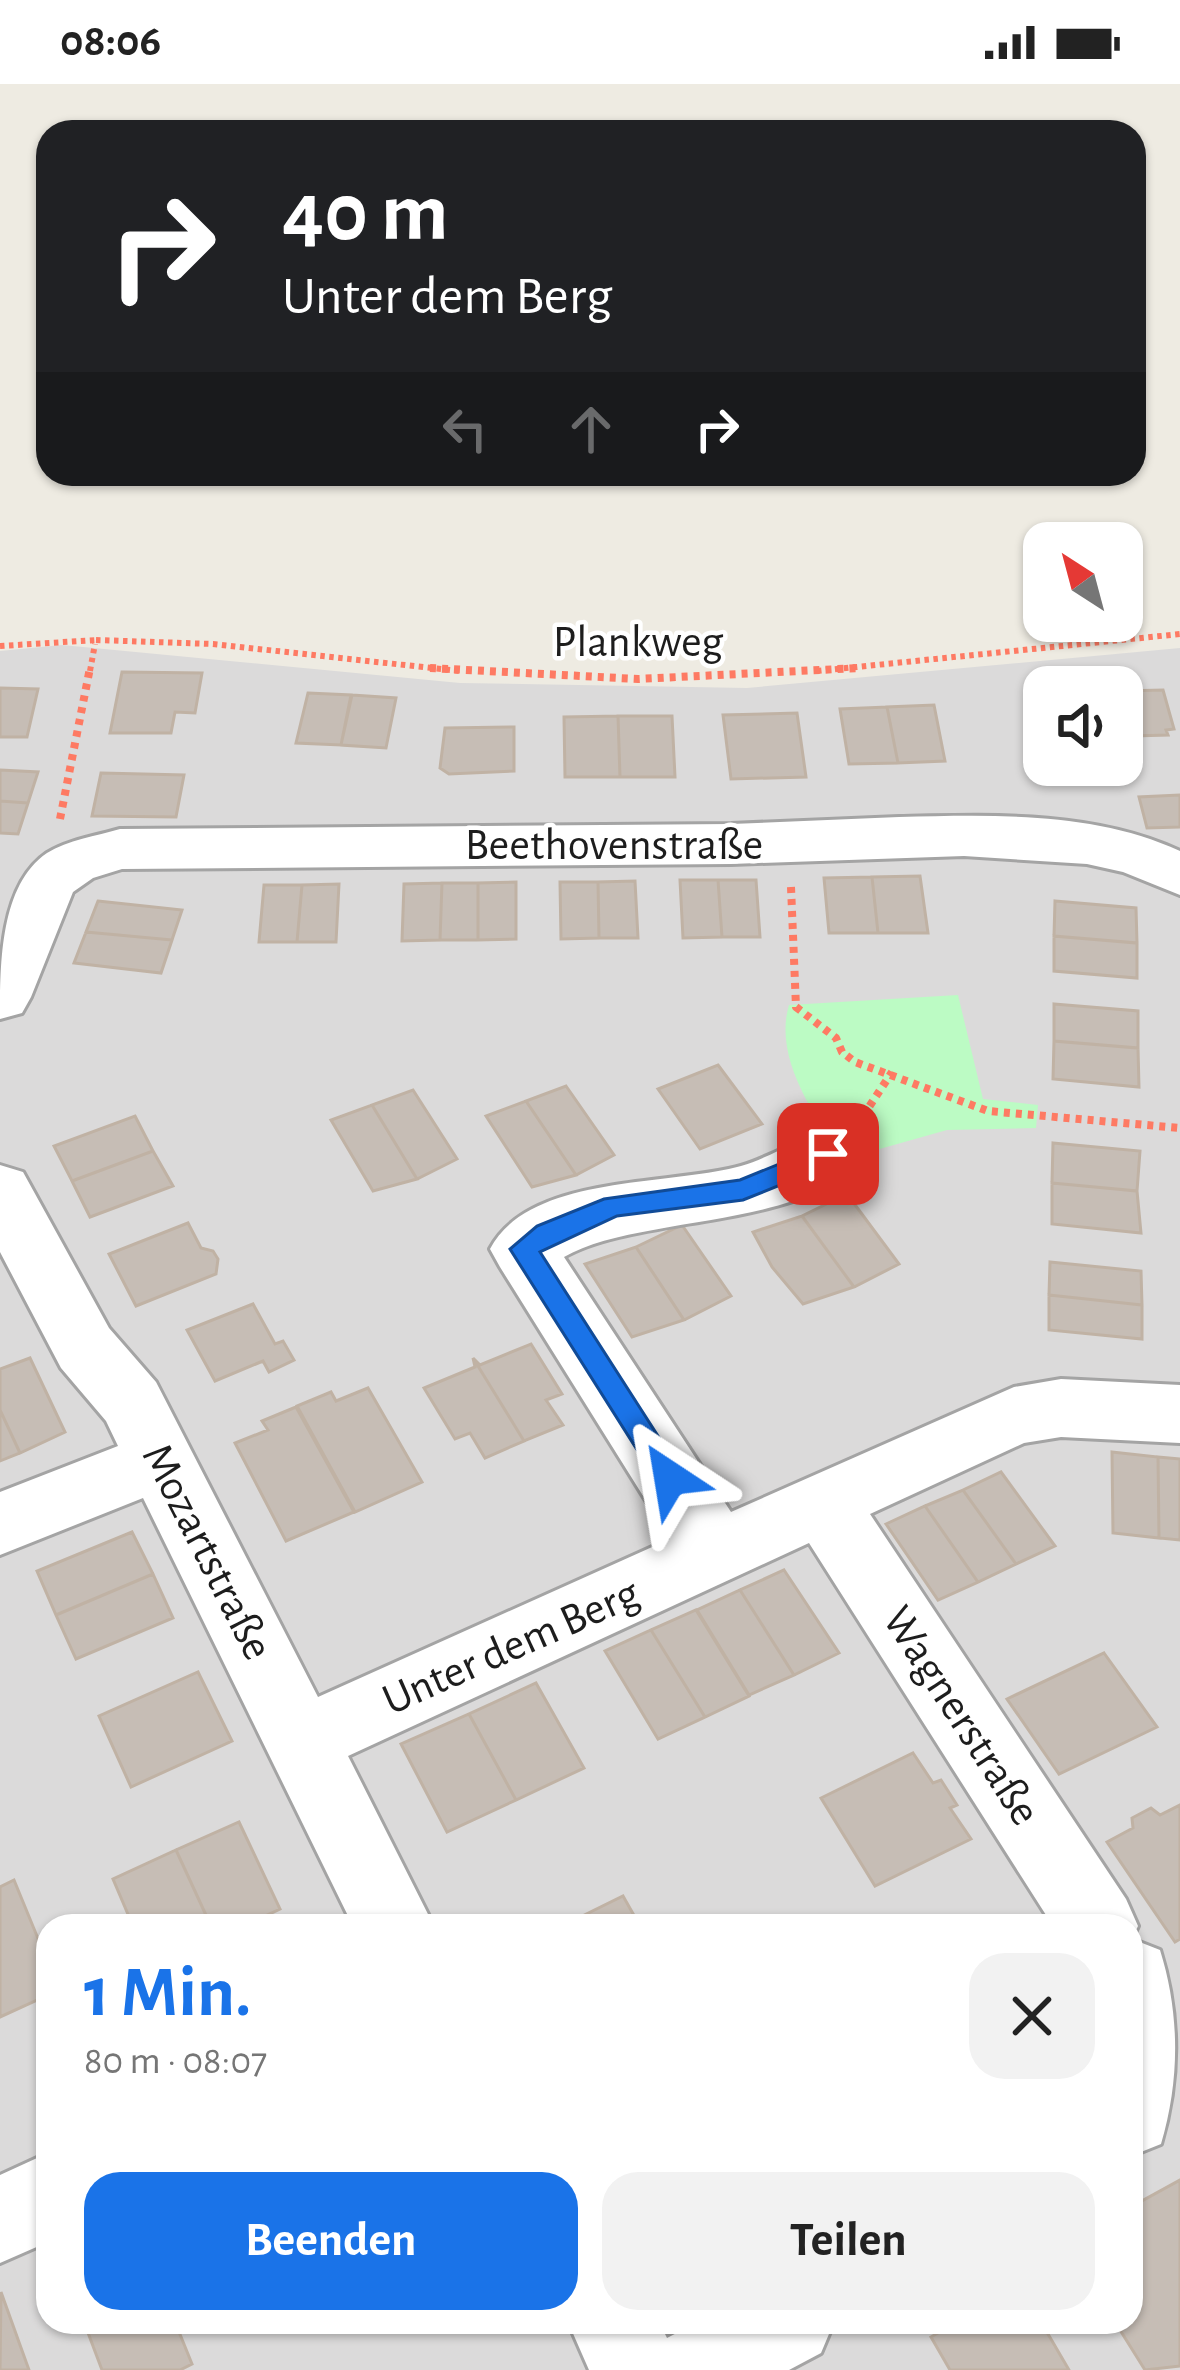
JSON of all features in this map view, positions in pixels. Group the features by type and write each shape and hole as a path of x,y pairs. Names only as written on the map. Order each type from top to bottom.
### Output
{"street":[{"name":"Beethovenstraße","path":"48,880 94,854 120,849 790,844 998,835 1123,850 1180,875"},
{"path":"0,997 48,880"},
{"path":"719,1554 524,1249 547,1234 614,1206 743,1190 828,1154"},
{"name":"Mozartstraße","path":"0,1190 85,1348 131,1402 388,1914"},
{"name":"Unter dem Berg","path":"303,1740 1014,1416 1061,1408 1180,1414"},
{"path":"0,1524 160,1460"},
{"name":"Wagnerstraße","path":"824,1505 1090,1914"},
{"path":"1143,2014 1147,2027 1143,2087"},
{"path":"0,2220 36,2203"},
{"path":"618,2334 636,2370"},
{"path":"698,2370 767,2334"}],"path":[{"name":"Plankweg","path":"0,646 146,639 561,678 908,667 1180,634"},
{"path":"48,880 96,642"},
{"path":"790,844 796,1007 836,1038 842,1052 855,1062 988,1111 1180,1128"}],"shaded area":[{"path":"62,645 460,683 747,688 1180,648 1180,2370 0,2370 0,651"}],"green space":[{"path":"958,995 983,1099 1038,1105 1036,1128 947,1130 844,1159 810,1106 792,1066 787,1046 789,1005"}],"building":[{"path":"122,672 202,673 195,713 175,712 171,733 110,733"},
{"path":"0,688 38,689 27,737 0,737"},
{"path":"1143,690 1163,690 1174,729 1166,730 1168,735 1143,736"},
{"path":"308,693 351,695 341,745 296,743"},
{"path":"352,695 396,698 386,748 341,745"},
{"path":"934,705 945,761 898,763 887,707"},
{"path":"887,707 898,763 849,764 840,709"},
{"path":"797,713 806,777 731,779 723,715"},
{"path":"618,716 672,716 675,777 620,777"},
{"path":"618,716 620,777 565,777 564,717"},
{"path":"514,727 514,771 449,774 440,768 445,728"},
{"path":"0,770 38,772 28,803 0,801"},
{"path":"101,773 184,775 176,817 92,816"},
{"path":"1180,795 1180,827 1147,828 1139,797"},
{"path":"0,801 28,803 18,834 0,833"},
{"path":"920,876 928,933 878,933 872,877"},
{"path":"872,877 878,933 829,933 824,878"},
{"path":"680,880 718,880 722,937 683,938"},
{"path":"718,880 756,880 760,937 722,937"},
{"path":"635,881 638,938 599,938 598,882"},
{"path":"516,882 516,939 478,940 478,883"},
{"path":"560,882 598,882 599,938 561,939"},
{"path":"442,883 478,883 478,940 440,940"},
{"path":"442,883 440,940 402,941 404,884"},
{"path":"339,884 336,942 297,942 302,885"},
{"path":"264,885 302,885 297,942 259,942"},
{"path":"98,901 182,910 172,940 86,932"},
{"path":"1055,901 1136,908 1137,943 1054,936"},
{"path":"86,932 172,940 161,973 74,963"},
{"path":"1054,936 1137,943 1137,978 1054,971"},
{"path":"1054,1004 1138,1011 1138,1048 1054,1041"},
{"path":"1054,1041 1138,1048 1139,1087 1053,1079"},
{"path":"718,1065 762,1124 700,1149 658,1089"},
{"path":"566,1086 614,1155 576,1175 526,1101"},
{"path":"413,1090 457,1159 417,1179 372,1105"},
{"path":"526,1101 576,1175 532,1187 486,1116"},
{"path":"372,1105 417,1179 373,1191 331,1120"},
{"path":"135,1116 153,1151 72,1181 54,1146"},
{"path":"1053,1143 1140,1151 1137,1191 1052,1183"},
{"path":"153,1151 173,1186 90,1217 72,1181"},
{"path":"1052,1183 1137,1191 1141,1233 1052,1224"},
{"path":"847,1194 899,1264 854,1287 802,1216"},
{"path":"802,1216 854,1287 803,1304 772,1267 753,1232"},
{"path":"188,1223 201,1248 213,1251 218,1259 216,1274 136,1306 109,1254"},
{"path":"682,1225 731,1296 684,1320 636,1247"},
{"path":"636,1247 684,1320 632,1337 585,1264"},
{"path":"1050,1262 1141,1271 1142,1305 1049,1295"},
{"path":"1049,1295 1142,1305 1142,1339 1049,1330"},
{"path":"253,1304 275,1344 283,1341 294,1360 269,1372 263,1361 215,1381 187,1330"},
{"path":"531,1344 562,1394 546,1400 563,1425 524,1441 473,1358 480,1365"},
{"path":"30,1358 65,1432 20,1453 0,1410 0,1369"},
{"path":"473,1358 524,1441 485,1458 470,1433 455,1439 424,1388 475,1367"},
{"path":"368,1388 422,1482 355,1512 297,1406 331,1392 336,1401"},
{"path":"296,1407 354,1512 286,1541 235,1443 268,1430 262,1421"},
{"path":"0,1410 20,1453 0,1461"},
{"path":"1112,1452 1158,1457 1159,1538 1113,1533"},
{"path":"1158,1457 1180,1459 1180,1540 1159,1538"},
{"path":"1001,1472 1055,1546 1016,1564 963,1490"},
{"path":"963,1490 1016,1564 978,1582 925,1506"},
{"path":"925,1506 978,1582 938,1600 886,1524"},
{"path":"132,1532 153,1574 56,1615 37,1571"},
{"path":"784,1570 839,1653 794,1675 740,1590"},
{"path":"153,1574 173,1618 76,1659 56,1615"},
{"path":"740,1590 794,1675 749,1695 697,1610"},
{"path":"696,1610 749,1696 705,1717 651,1630"},
{"path":"651,1630 705,1717 658,1739 605,1651"},
{"path":"1104,1653 1157,1727 1059,1774 1007,1699"},
{"path":"198,1672 232,1741 131,1787 99,1716"},
{"path":"536,1683 584,1768 516,1800 469,1714"},
{"path":"469,1714 516,1800 447,1832 401,1744"},
{"path":"913,1753 933,1783 941,1780 957,1805 950,1808 971,1839 875,1886 821,1798"},
{"path":"1180,1805 1180,1939 1175,1942 1107,1842 1133,1828 1132,1818 1151,1808 1160,1815"},
{"path":"239,1822 280,1909 269,1914 205,1914 176,1850"},
{"path":"176,1850 205,1914 128,1914 113,1879"},
{"path":"14,1880 36,1934 36,2000 0,2017 0,1887"},
{"path":"623,1896 633,1914 586,1914"},
{"path":"1180,2180 1180,2366 1145,2370 1122,2334 1143,2334 1143,2200"},
{"path":"1,2292 29,2370 0,2370"},
{"path":"88,2334 180,2334 192,2364 180,2370 102,2370"},
{"path":"1048,2334 1069,2370 950,2370 931,2337"}],"route":[{"path":"670,1478 524,1249 547,1234 614,1206 743,1190 828,1154"}]}
